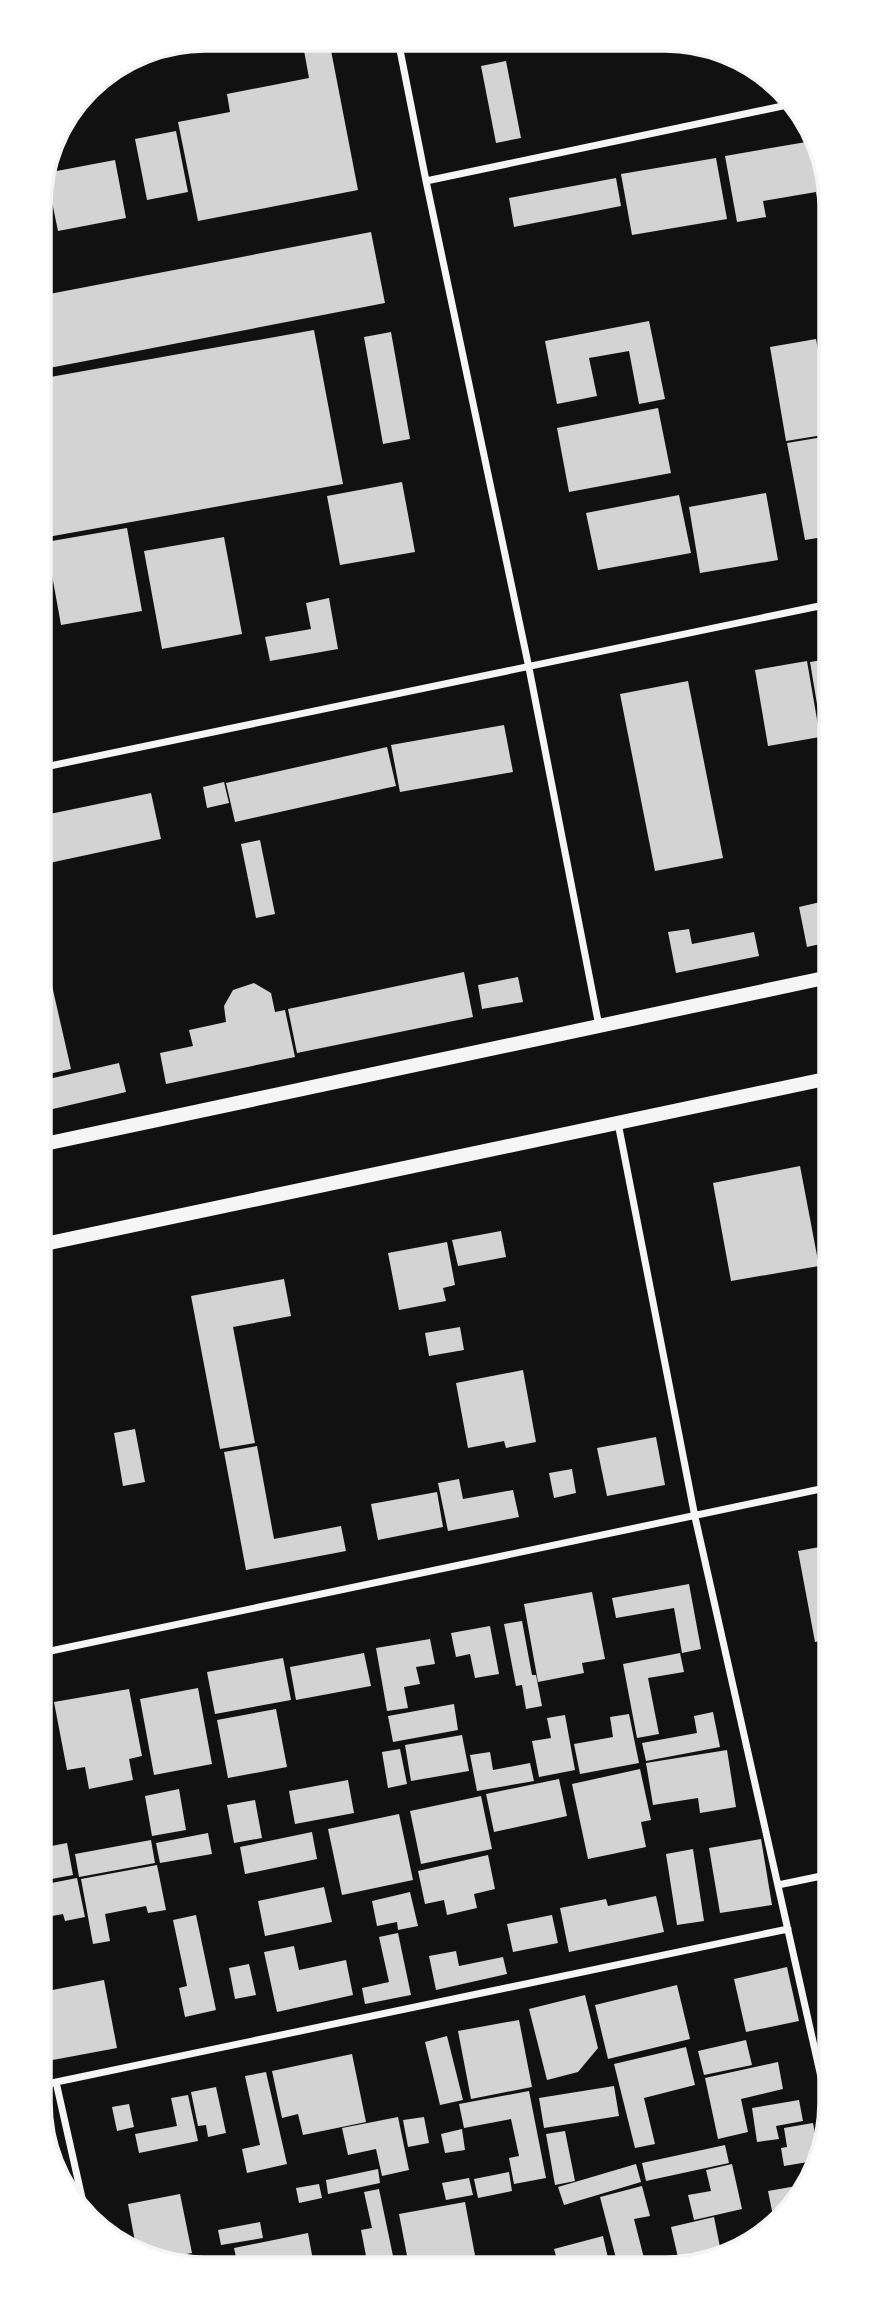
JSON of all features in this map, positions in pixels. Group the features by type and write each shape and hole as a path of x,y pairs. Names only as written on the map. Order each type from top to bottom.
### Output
{"main road":[{"path":"51,1143 819,979"},
{"path":"51,1243 819,1081"}],"street":[{"path":"400,51 529,668 599,1026"},
{"path":"426,181 783,106"},
{"path":"51,766 819,606"},
{"path":"618,1123 695,1517 819,2065"},
{"path":"51,1651 819,1490"},
{"path":"778,1885 819,1876"},
{"path":"51,2083 788,1929"},
{"path":"56,2082 81,2195"}],"building":[{"path":"304,51 331,51 358,190 198,221 178,122 230,112 227,94 309,78"},
{"path":"506,61 521,138 496,143 481,66"},
{"path":"176,131 188,192 147,200 135,139"},
{"path":"806,142 816,174 819,209 816,192 763,201 766,217 737,222 725,156"},
{"path":"716,158 727,219 632,235 621,174"},
{"path":"115,160 126,218 58,231 51,197 55,171"},
{"path":"616,178 621,206 514,227 509,198"},
{"path":"371,232 385,303 51,368 51,294"},
{"path":"649,321 665,399 639,404 629,351 589,358 597,396 557,404 545,341"},
{"path":"314,330 343,484 51,536 51,377"},
{"path":"391,332 410,439 383,444 364,337"},
{"path":"816,339 819,355 819,436 786,441 770,347"},
{"path":"658,408 671,473 569,492 557,428"},
{"path":"819,438 819,538 805,540 787,443"},
{"path":"402,482 415,552 340,565 327,496"},
{"path":"766,493 778,560 700,573 689,507"},
{"path":"679,495 691,553 598,570 586,513"},
{"path":"127,528 142,611 61,625 51,570 51,541"},
{"path":"224,537 242,634 162,649 144,551"},
{"path":"329,598 338,649 270,661 265,637 311,629 306,603"},
{"path":"807,661 819,737 768,746 755,670"},
{"path":"819,661 819,716 810,662"},
{"path":"688,681 723,858 655,871 620,694"},
{"path":"504,725 513,772 400,792 391,745"},
{"path":"387,747 396,786 235,822 226,783"},
{"path":"224,782 229,803 207,808 203,787"},
{"path":"151,793 161,839 51,863 51,814"},
{"path":"260,840 275,914 256,918 241,844"},
{"path":"819,902 819,944 807,947 799,907"},
{"path":"689,929 692,944 754,932 759,956 676,973 668,932"},
{"path":"464,972 473,1017 297,1053 288,1009"},
{"path":"518,977 523,1002 482,1009 478,985"},
{"path":"51,981 71,1069 51,1074"},
{"path":"254,983 271,993 275,1012 285,1010 295,1057 166,1084 160,1053 193,1046 189,1030 226,1022 224,1006 233,990"},
{"path":"119,1063 126,1092 51,1109 51,1078"},
{"path":"800,1166 819,1266 731,1281 713,1183"},
{"path":"501,1231 506,1257 458,1266 452,1240"},
{"path":"447,1242 455,1285 443,1288 446,1301 399,1310 388,1253"},
{"path":"284,1279 291,1316 233,1327 255,1443 220,1449 191,1296"},
{"path":"460,1327 464,1350 429,1356 425,1333"},
{"path":"523,1370 536,1442 506,1448 504,1441 468,1448 456,1383"},
{"path":"135,1429 145,1482 123,1486 114,1433"},
{"path":"656,1437 665,1485 607,1496 597,1448"},
{"path":"257,1446 274,1539 341,1526 346,1551 246,1570 224,1452"},
{"path":"572,1469 576,1493 554,1498 549,1473"},
{"path":"459,1479 463,1499 513,1490 519,1517 448,1531 438,1483"},
{"path":"437,1492 443,1527 378,1540 371,1504"},
{"path":"819,1547 819,1641 815,1642 798,1551"},
{"path":"689,1584 701,1649 682,1653 674,1608 616,1618 612,1598"},
{"path":"592,1592 605,1659 582,1663 584,1673 538,1682 524,1604"},
{"path":"522,1621 532,1675 536,1675 542,1706 526,1709 522,1685 516,1686 504,1624"},
{"path":"490,1626 499,1674 475,1678 470,1654 456,1657 451,1633"},
{"path":"430,1639 435,1664 416,1667 420,1684 404,1687 408,1708 387,1711 376,1648"},
{"path":"364,1653 371,1686 296,1700 290,1667"},
{"path":"680,1653 684,1672 648,1678 659,1734 637,1738 623,1664"},
{"path":"283,1658 291,1700 215,1714 207,1672"},
{"path":"198,1688 212,1764 154,1775 140,1699"},
{"path":"129,1689 142,1756 129,1759 133,1780 89,1789 85,1767 67,1770 54,1702"},
{"path":"454,1704 458,1730 393,1742 388,1716"},
{"path":"276,1709 287,1767 228,1778 217,1720"},
{"path":"713,1712 720,1747 646,1761 642,1743 697,1733 694,1716"},
{"path":"629,1714 639,1763 580,1774 574,1744 613,1737 610,1717"},
{"path":"565,1715 575,1770 539,1777 532,1741 551,1738 547,1718"},
{"path":"462,1735 469,1771 411,1781 405,1745"},
{"path":"400,1749 407,1784 388,1788 382,1752"},
{"path":"727,1750 736,1807 700,1813 698,1798 653,1805 646,1763"},
{"path":"490,1752 493,1770 530,1763 534,1781 477,1791 470,1755"},
{"path":"640,1769 651,1820 641,1822 646,1847 588,1859 572,1784"},
{"path":"559,1779 567,1816 494,1832 486,1794"},
{"path":"348,1780 354,1813 295,1824 289,1791"},
{"path":"179,1789 186,1830 152,1836 145,1796"},
{"path":"481,1796 492,1849 421,1864 410,1811"},
{"path":"255,1800 262,1838 234,1843 227,1805"},
{"path":"399,1814 413,1880 342,1895 328,1829"},
{"path":"312,1832 317,1859 245,1874 240,1847"},
{"path":"208,1833 212,1854 160,1863 156,1843"},
{"path":"761,1839 772,1905 720,1913 709,1848"},
{"path":"151,1840 155,1863 79,1877 75,1854"},
{"path":"67,1843 73,1875 51,1879 51,1846"},
{"path":"693,1849 704,1921 677,1925 666,1854"},
{"path":"488,1855 495,1889 474,1894 477,1908 447,1915 444,1900 425,1904 418,1871"},
{"path":"157,1865 166,1910 148,1913 146,1906 105,1914 110,1941 93,1944 81,1879"},
{"path":"77,1878 85,1917 65,1921 63,1914 51,1916 51,1883"},
{"path":"324,1887 332,1922 265,1936 258,1901"},
{"path":"410,1892 418,1926 398,1930 397,1922 377,1926 372,1901"},
{"path":"656,1896 664,1932 569,1952 560,1908 606,1899 608,1906"},
{"path":"196,1915 216,2010 185,2017 179,1988 187,1986 173,1920"},
{"path":"552,1915 558,1943 513,1952 507,1924"},
{"path":"398,1933 411,1995 365,2004 362,1988 389,1982 379,1937"},
{"path":"294,1946 299,1970 346,1960 353,1995 277,2012 264,1952"},
{"path":"456,1951 459,1966 503,1957 507,1974 436,1990 429,1956"},
{"path":"249,1964 256,1995 235,1999 229,1968"},
{"path":"787,1967 799,2021 746,2032 734,1979"},
{"path":"104,1980 117,2048 51,2060 51,1990"},
{"path":"677,1985 690,2039 608,2059 595,2005"},
{"path":"585,1995 598,2048 578,2072 547,2080 529,2009"},
{"path":"519,2020 532,2087 471,2099 458,2031"},
{"path":"447,2036 463,2100 440,2105 425,2042"},
{"path":"746,2040 752,2065 704,2075 698,2051"},
{"path":"686,2047 695,2085 644,2098 655,2144 635,2148 614,2064"},
{"path":"352,2054 366,2122 303,2135 298,2114 282,2118 272,2071"},
{"path":"778,2062 783,2089 741,2099 748,2132 718,2139 705,2078"},
{"path":"266,2072 287,2164 247,2173 242,2149 260,2145 245,2076"},
{"path":"614,2086 619,2116 544,2128 539,2098"},
{"path":"216,2087 226,2133 208,2137 206,2125 198,2126 191,2092"},
{"path":"529,2091 546,2178 514,2184 509,2158 519,2156 511,2119 464,2128 459,2104"},
{"path":"188,2095 198,2141 139,2153 135,2134 177,2126 171,2098"},
{"path":"799,2100 803,2121 776,2126 779,2139 757,2142 752,2108"},
{"path":"129,2104 134,2127 117,2131 112,2107"},
{"path":"398,2117 409,2170 382,2176 376,2149 348,2155 342,2128"},
{"path":"424,2117 429,2143 408,2147 403,2120"},
{"path":"813,2123 815,2136 808,2162 784,2166 781,2148 787,2147 784,2128"},
{"path":"462,2129 465,2150 445,2153 441,2134"},
{"path":"565,2131 575,2181 555,2185 546,2134"},
{"path":"725,2145 729,2163 646,2181 642,2163"},
{"path":"636,2164 641,2182 564,2205 558,2187"},
{"path":"732,2164 742,2209 694,2220 688,2195 711,2191 706,2170"},
{"path":"378,2169 380,2183 328,2194 326,2180"},
{"path":"509,2172 512,2191 478,2198 474,2179"},
{"path":"469,2178 473,2195 446,2200 442,2183"},
{"path":"319,2184 322,2198 299,2203 296,2188"},
{"path":"642,2186 650,2216 634,2219 644,2257 616,2257 600,2197"},
{"path":"795,2186 772,2213 768,2191"},
{"path":"379,2189 393,2256 366,2257 361,2230 372,2228 364,2192"},
{"path":"180,2194 192,2253 174,2254 135,2240 128,2204"},
{"path":"465,2202 475,2257 407,2257 399,2214"},
{"path":"714,2217 720,2247 678,2256 671,2227"},
{"path":"260,2222 263,2238 221,2245 218,2230"},
{"path":"308,2233 312,2257 236,2257 234,2248"},
{"path":"603,2236 608,2257 556,2257 554,2249"}]}
